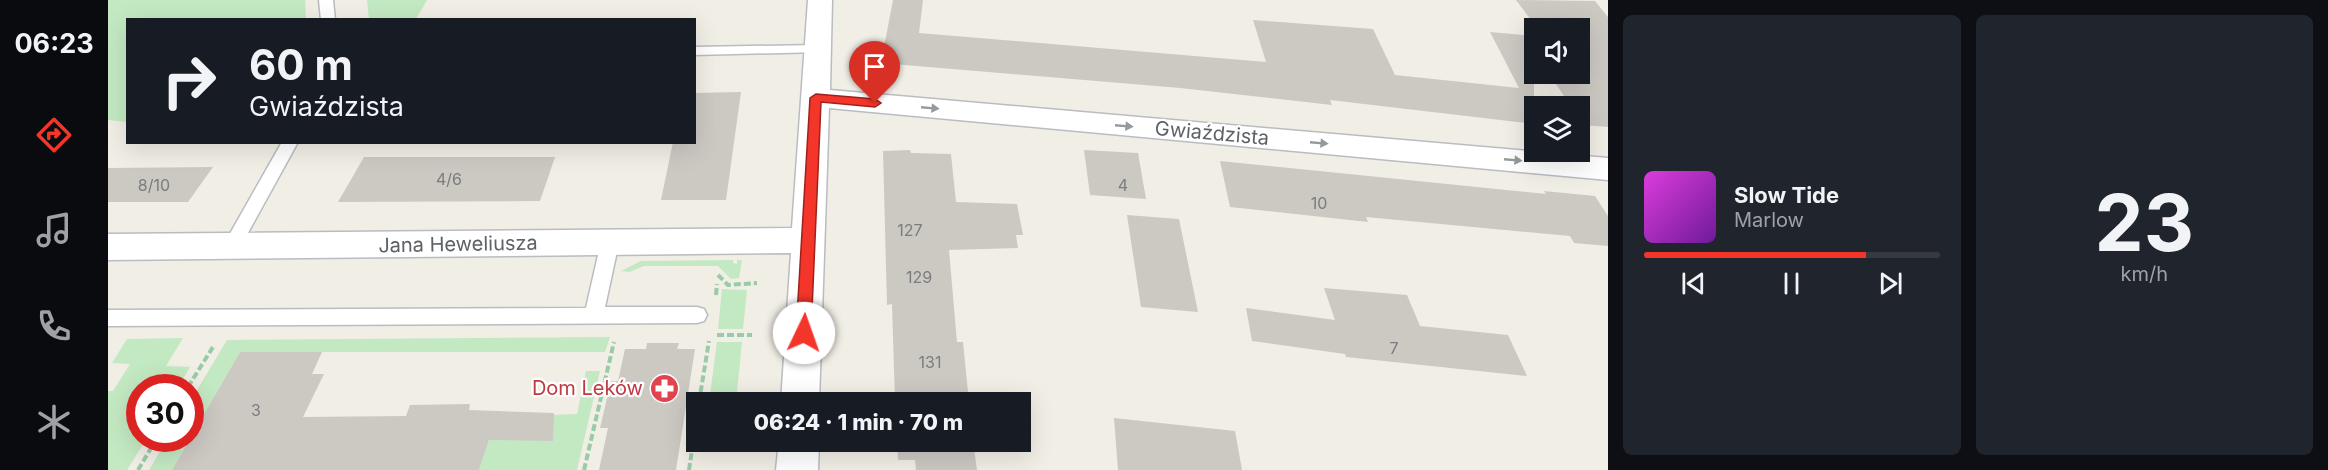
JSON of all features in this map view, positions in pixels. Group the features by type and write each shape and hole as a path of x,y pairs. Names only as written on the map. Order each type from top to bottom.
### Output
{"street":[{"path":"801,392 820,0"},
{"name":"Gwiaździsta","path":"816,98 1608,169"},
{"name":"Jana Heweliusza","path":"108,247 808,240"},
{"path":"797,470 798,452"}],"lane":[{"path":"326,0 328,18"},
{"path":"696,51 818,49"},
{"path":"232,246 289,144"},
{"path":"594,315 610,242"},
{"path":"108,318 697,315"}],"path":[{"path":"584,470 616,333"},
{"path":"196,374 216,342"},
{"path":"138,470 149,452"},
{"path":"689,470 692,452"}],"green space":[{"path":"108,0 305,0 306,18 126,18 126,122 108,120"},
{"path":"367,0 427,0 417,18 369,18"},
{"path":"733,260 733,263 737,264 737,260 742,260 739,278 731,279 718,266 644,266 630,272 621,271 641,261"},
{"path":"722,289 747,290 743,329 718,329"},
{"path":"610,337 605,352 240,352 204,415 204,378 227,340"},
{"path":"183,338 166,366 190,367 186,374 126,374 126,452 138,452 127,470 108,470 108,391 113,391 130,364 112,363 127,339"},
{"path":"717,342 742,342 737,392 710,392"},
{"path":"586,371 600,371 577,470 479,470 489,440 503,417 577,414"},
{"path":"160,452 182,452 172,470 149,470"}],"building":[{"path":"893,0 923,0 919,33 1266,62 1253,20 1373,29 1395,75 1519,88 1490,32 1524,35 1524,84 1534,84 1534,96 1524,96 1524,123 1330,100 1332,105 1180,88 881,63"},
{"path":"1516,0 1595,1 1608,17 1608,127 1590,126 1590,96 1564,96 1556,84 1590,84 1590,18 1530,18"},
{"path":"741,92 726,200 661,200 673,144 696,144 696,93"},
{"path":"910,150 911,153 951,154 956,202 1017,204 1023,235 1016,235 1018,248 949,250 957,342 963,342 968,392 895,392 892,304 887,305 883,151"},
{"path":"1084,150 1138,153 1146,199 1090,195"},
{"path":"364,157 555,157 540,201 338,202"},
{"path":"1220,161 1546,194 1544,191 1595,196 1608,216 1608,246 1574,243 1570,236 1366,217 1368,222 1230,207"},
{"path":"213,167 188,202 108,202 108,168"},
{"path":"1127,215 1179,219 1198,312 1141,307"},
{"path":"1324,288 1407,295 1420,326 1508,335 1527,376 1346,357 1345,354 1252,341 1246,308 1335,320"},
{"path":"647,343 679,343 677,349 695,349 688,392 686,392 686,406 676,470 599,470 608,428 600,428 611,381 618,381 625,349 646,349"},
{"path":"240,352 322,352 312,374 324,374 303,417 406,416 410,405 470,404 469,410 554,413 553,441 489,440 479,470 172,470 182,452 204,452 204,414"},
{"path":"1114,418 1235,431 1242,470 1118,470"},
{"path":"898,452 975,452 977,470 916,470 915,460 898,460"}],"place":[{"name":"Dom Leków","path":"664,388"}],"route":[{"path":"804,333 816,98 875,103"}]}
